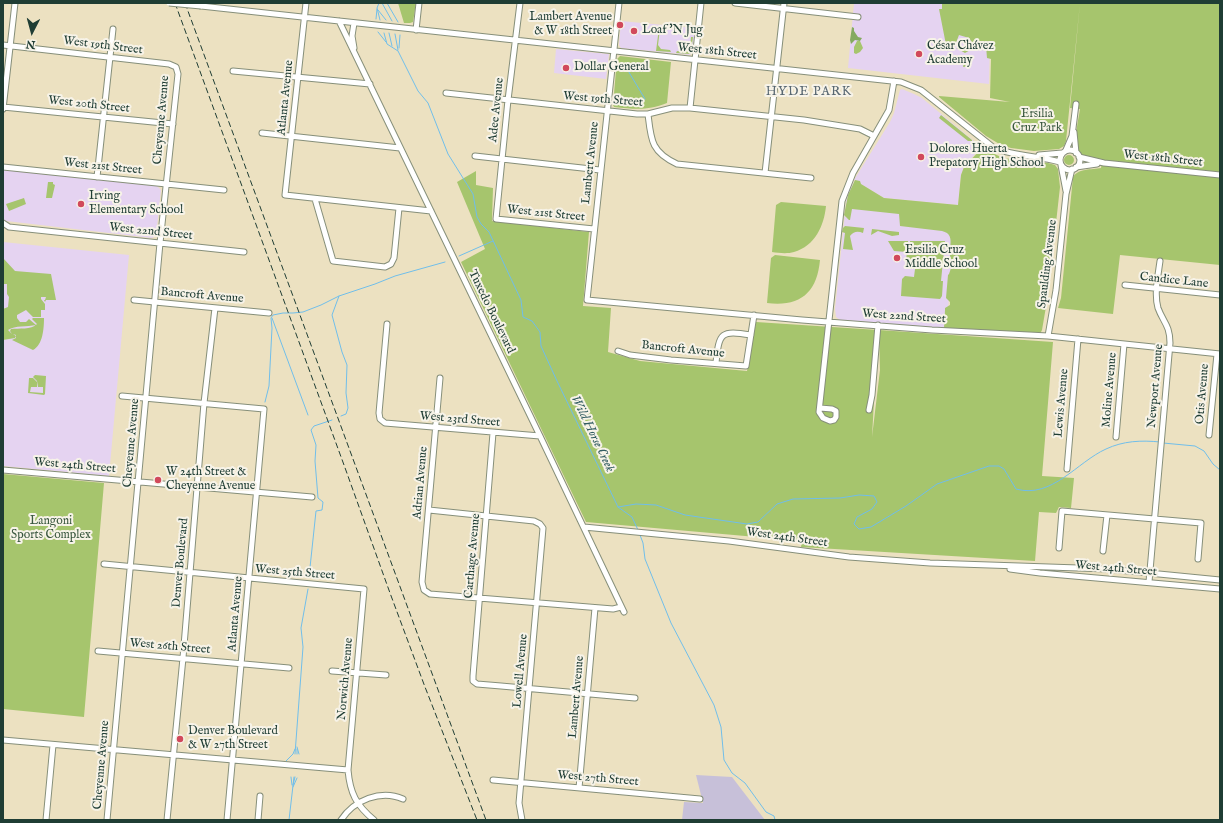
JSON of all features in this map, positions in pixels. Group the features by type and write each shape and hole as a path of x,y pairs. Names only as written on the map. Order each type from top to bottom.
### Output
{"street":[{"path":"3,108 15,3"},
{"name":"West 18th Street","path":"169,3 894,81 908,84 921,90 994,148 1061,164"},
{"name":"Atlanta Avenue","path":"306,3 285,196 315,199"},
{"path":"416,30 419,3"},
{"name":"Adee Avenue","path":"496,219 501,159 520,3"},
{"name":"Lambert Avenue","path":"587,300 618,3"},
{"path":"690,108 701,3"},
{"path":"735,3 783,6 858,17"},
{"path":"765,173 783,6"},
{"name":"Tuxedo Boulevard","path":"339,21 624,612"},
{"path":"354,23 352,36 355,53"},
{"path":"98,177 113,30"},
{"name":"West 19th Street","path":"3,45 169,64 176,67"},
{"name":"Cheyenne Avenue","path":"108,820 160,243 178,74 176,67"},
{"path":"233,70 370,84"},
{"path":"820,408 832,409 836,411 836,417 834,420 823,418 820,408 842,201 853,173 889,110 894,81"},
{"name":"West 19th Street","path":"446,93 607,111 648,114 672,108 690,108 804,120 860,129 874,136"},
{"path":"1074,123 1079,162 1074,168 1066,169 1061,164 1060,158 1069,144 1074,123 1076,104"},
{"name":"West 20th Street","path":"3,108 104,116 173,124"},
{"path":"648,114 651,140 658,152 677,164 810,178"},
{"path":"262,133 400,148"},
{"path":"1064,152 1072,150 1078,155"},
{"name":"West 18th Street","path":"1026,155 1044,155 1064,152"},
{"name":"West 18th Street","path":"1078,155 1104,163 1220,175"},
{"path":"476,156 600,170"},
{"name":"West 18th Street","path":"1074,168 1104,163"},
{"name":"Spaulding Avenue","path":"1061,164 1066,194"},
{"name":"West 21st Street","path":"3,168 224,190"},
{"name":"Spaulding Avenue","path":"1048,336 1056,290 1066,194 1074,168"},
{"path":"399,208 394,258 391,264 385,267 333,261 315,199 431,211"},
{"name":"West 21st Street","path":"496,219 594,229"},
{"name":"West 22nd Street","path":"3,223 9,227 244,252"},
{"name":"Newport Avenue","path":"1149,582 1170,349 1169,330 1158,308 1157,289 1160,262"},
{"name":"Candice Lane","path":"1125,285 1220,296"},
{"name":"Bancroft Avenue","path":"134,300 269,313"},
{"name":"West 22nd Street","path":"587,300 878,326 1048,336 1218,354"},
{"name":"Denver Boulevard","path":"167,820 183,658 204,403 215,308"},
{"path":"716,363 722,336 730,332 751,335 754,315"},
{"name":"West 23rd Street","path":"387,324 379,413 380,419 386,423 540,436"},
{"path":"869,410 872,395 878,326"},
{"name":"Bancroft Avenue","path":"618,351 630,355 746,366 751,335"},
{"name":"Lewis Avenue","path":"1067,469 1078,339"},
{"name":"Moline Avenue","path":"1116,438 1124,344"},
{"name":"Otis Avenue","path":"1209,435 1218,354"},
{"name":"Adrian Avenue","path":"440,378 422,582 424,590 430,594 480,598"},
{"path":"122,396 204,403"},
{"name":"Atlanta Avenue","path":"204,403 264,409 227,820"},
{"name":"Carthage Avenue","path":"494,433 473,681 477,684 529,688"},
{"name":"West 24th Street","path":"3,470 312,497"},
{"path":"429,510 487,516"},
{"path":"1058,548 1062,511 1201,523 1198,559"},
{"path":"1103,551 1107,515"},
{"name":"Lowell Avenue","path":"487,516 534,521 540,524 542,528 537,603 519,803 522,820"},
{"name":"West 24th Street","path":"584,527 736,542 849,557 930,563 1108,569 1220,580"},
{"name":"West 25th Street","path":"104,564 364,589"},
{"name":"West 24th Street","path":"987,565 1040,572 1220,589"},
{"name":"Norwich Avenue","path":"358,804 353,795 348,770 364,589"},
{"path":"480,598 595,608 613,609 621,607"},
{"name":"Lambert Avenue","path":"579,788 595,608"},
{"name":"West 26th Street","path":"98,651 289,668"},
{"path":"332,671 386,676"},
{"path":"529,688 635,698"},
{"path":"3,740 348,770"},
{"path":"46,820 52,745"},
{"name":"West 27th Street","path":"493,780 700,799"},
{"path":"341,820 345,813 358,804 376,796 390,795 403,798"},
{"path":"258,820 260,796"},
{"path":"358,804 365,813 374,820"}],"shaded area":[{"name":"César Chávez Academy","path":"854,3 971,3 990,41 989,84 848,68"},
{"path":"621,21 695,28 692,53 690,55 621,48 619,45"},
{"path":"556,49 609,54 606,79 554,73"},
{"name":"Dolores Huerta Prepatory High School","path":"902,89 922,98 981,147 964,167 961,175 958,205 884,198 854,180 890,122 900,90"},
{"name":"Irving Elementary School","path":"4,170 157,186 161,190 156,236 152,238 6,221 3,219"},
{"name":"Ersilia Cruz Middle School","path":"854,182 884,200 958,207 946,328 840,320 836,317 835,309 847,194"},
{"path":"3,242 129,255 109,476 3,466"},
{"path":"696,775 732,777 765,820 682,820 684,802 703,803"}],"green space":[{"path":"398,3 416,3 413,22 404,23"},
{"name":"Ersilia Cruz Park","path":"942,3 1080,3 1066,141 1064,146 1059,149 1034,151 1001,145 986,136 939,97 1010,102 990,98 991,59 987,58 986,46 973,44 969,38 959,35 954,48 948,51 947,50 939,9 942,9"},
{"path":"1080,3 1220,3 1220,265 1120,255 1113,314 1058,308 1061,298 1073,177 1078,172 1101,168 1102,160 1081,156 1078,151 1076,139 1080,109 1070,108"},
{"path":"852,27 854,28 854,31 858,37 862,38 860,41 855,40 851,44 850,40"},
{"path":"659,28 658,45 661,49 670,50 671,52 656,51"},
{"path":"691,37 693,37 691,53 676,53 677,51 685,52 690,48"},
{"path":"857,41 860,41 863,48 856,54 854,53 854,47"},
{"path":"967,45 973,46 972,49 965,53 956,48 966,49"},
{"path":"620,56 671,62 667,103 660,106 635,109 614,107 617,59"},
{"path":"965,58 972,58 971,66 963,67"},
{"path":"941,115 972,141 968,141 939,118"},
{"path":"982,148 1003,158 1048,163 1055,165 1058,169 1060,187 1048,295 1040,334 944,328 945,308 950,305 950,302 946,298 948,275 953,262 950,254 950,236 942,231 900,226 899,214 852,209 850,220 844,215 848,195 855,180 860,181 861,184 884,198 958,205 961,175 964,167"},
{"path":"1069,155 1074,160 1069,165 1064,160"},
{"path":"476,171 476,185 493,188 492,221 589,232 583,306 611,308 608,352 640,361 747,371 756,322 878,330 872,437 880,370 879,330 1053,342 1042,476 1074,478 1071,508 1059,507 1056,513 1039,512 1035,561 801,547 802,541 586,522 461,262 485,249 457,182"},
{"path":"48,182 53,182 55,185 52,198 46,198"},
{"path":"24,198 26,204 9,211 6,204"},
{"path":"781,202 826,206 821,228 813,240 808,245 794,252 772,252 776,205"},
{"path":"845,226 864,228 863,233 856,232 850,236 853,250 843,249 845,233 842,232"},
{"path":"872,229 899,232 899,235 892,236 878,231 871,235"},
{"path":"888,241 908,241 908,243 910,243 910,241 945,241 941,281 943,281 942,296 940,299 901,296 902,279 905,276 914,277 915,269 905,268 907,252 894,251"},
{"path":"775,255 820,260 815,281 811,289 797,300 779,304 767,303 771,258"},
{"path":"3,258 15,271 51,274 56,300 46,300 45,302 44,300 46,297 41,297 45,304 45,310 41,310 41,317 33,317 26,310 17,315 20,322 26,322 29,319 36,325 37,324 32,319 33,318 44,318 41,340 33,350 12,340 16,338 16,336 15,338 3,340 3,309 8,307 9,297 7,294 7,284 3,284","holes":["36,325 28,328 11,329 10,331 12,334 8,330 11,328"]},
{"path":"35,375 46,376 44,395 28,393 29,378 33,378 37,382 37,387 31,387 30,392 43,393 43,387 38,387 37,381 33,377"},
{"name":"Langoni Sports Complex","path":"3,474 104,483 84,717 3,709"}],"waterway":[{"name":"Wild Horse Creek","path":"379,3 377,8 380,20"},
{"name":"Wild Horse Creek","path":"382,3 392,21"},
{"name":"Wild Horse Creek","path":"387,3 398,22"},
{"name":"Wild Horse Creek","path":"376,19 377,9"},
{"name":"Wild Horse Creek","path":"378,10 386,20"},
{"name":"Wild Horse Creek","path":"378,32 386,42"},
{"name":"Wild Horse Creek","path":"384,33 387,44 398,51 418,91 428,103 448,154 473,194 477,217 481,224 489,232 521,300 523,317 532,321 540,332 541,346 618,507 632,517 638,530"},
{"name":"Wild Horse Creek","path":"389,33 392,46"},
{"name":"Wild Horse Creek","path":"395,34 398,50"},
{"name":"Wild Horse Creek","path":"399,48 400,35"},
{"path":"627,69 645,99"},
{"path":"459,256 493,241"},
{"path":"265,402 269,386 272,328 271,318 273,315 303,312 339,296 395,276 445,262"},
{"path":"339,296 332,315 347,365 346,393 348,408 346,414 341,416"},
{"path":"272,318 308,415"},
{"path":"309,577 316,511 322,510 323,502 318,498 315,461 316,445 311,430 314,426 332,420"},
{"path":"618,507 636,504 656,505 685,515 747,524 758,522 777,504 793,499 840,498 859,495 874,496 877,502 872,509 857,517 854,524 859,529 871,527 906,506 937,484 989,466 999,466 1004,469 1016,489 1029,491 1041,489 1053,484 1064,478 1095,455 1112,446 1132,442 1160,442"},
{"path":"1163,443 1195,446 1204,451 1213,464 1220,470"},
{"name":"Wild Horse Creek","path":"640,535 643,543 645,559 671,623 714,705 721,727 724,760 732,773 745,783 766,812 774,816 775,820"},
{"path":"295,754 303,647 301,628 308,589"},
{"path":"297,747 299,754"},
{"path":"286,761 293,754 295,749"},
{"path":"297,749 297,754"},
{"path":"291,777 292,785"},
{"path":"289,820 294,777"},
{"path":"293,785 295,777"},
{"path":"293,787 297,778"}],"railway":[{"path":"175,3 390,593 477,820"},
{"path":"185,3 486,820"}],"place":[{"name":"Lambert Avenue & W 18th Street","path":"620,25"},
{"name":"Loaf 'N Jug","path":"634,31"},
{"name":"César Chávez Academy","path":"919,54"},
{"name":"Dollar General","path":"566,68"},
{"name":"Dolores Huerta Prepatory High School","path":"921,157"},
{"name":"Irving Elementary School","path":"81,204"},
{"name":"Ersilia Cruz Middle School","path":"897,258"},
{"name":"W 24th Street & Cheyenne Avenue","path":"158,480"},
{"name":"Denver Boulevard & W 27th Street","path":"180,739"}],"district":[{"name":"HYDE PARK","path":"809,92"}]}
